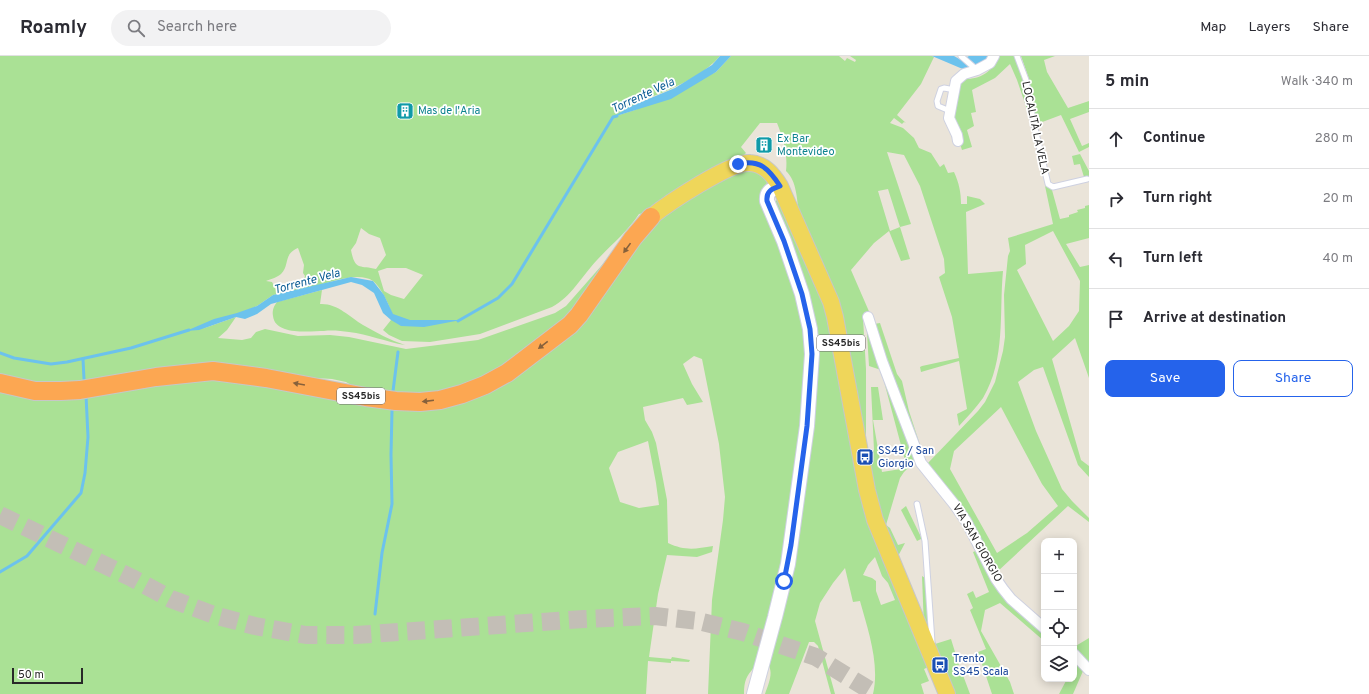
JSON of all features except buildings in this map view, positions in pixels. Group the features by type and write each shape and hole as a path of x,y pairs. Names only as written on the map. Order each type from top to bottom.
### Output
{"highway":[{"name":"SS45bis","path":"0,383 35,390 80,390 156,377 213,371 266,378 396,401 420,402 448,398 485,385 507,373 570,325 579,315 633,238 651,217"}],"main road":[{"name":"SS45bis","path":"651,217 662,208 686,193 738,164 750,163 762,166 773,175 780,186 831,302 839,336 867,490 875,520 947,694"}],"street":[{"path":"958,141 957,135 949,129 950,111 956,81 975,68 990,63 994,56"},
{"path":"754,694 788,564 807,426 812,361 810,329 802,294 784,241 767,201 767,194 769,191 780,186"},
{"name":"VIA SAN GIORGIO","path":"868,317 882,360 920,463 966,521 996,579 1003,589 1011,599 1041,625"},
{"path":"1077,657 1089,670"}],"lane":[{"name":"LOCALITÀ LA VELA","path":"1017,56 1026,80 1033,120 1048,184 1053,187 1087,179"},
{"path":"962,57 975,68"},
{"path":"950,111 938,106 937,101 941,89 944,88 955,90"},
{"path":"917,504 925,541 934,665"}],"green space":[{"path":"0,56 720,56 709,67 696,76 642,101 616,116 635,110 716,72 731,56 839,56 845,61 847,58 855,62 856,60 850,56 932,56 934,57 921,84 897,115 906,123 904,122 902,124 894,118 890,123 903,128 914,138 919,148 931,153 940,167 944,164 948,173 954,172 961,195 961,204 967,204 967,196 980,199 985,204 966,212 968,274 1003,271 1000,336 995,368 983,398 959,426 957,414 967,409 959,361 921,372 920,367 959,358 952,317 939,277 945,273 944,259 920,186 904,155 887,152 911,224 900,227 910,259 901,261 889,231 874,243 851,270 871,316 863,318 866,369 866,449 799,215 794,185 790,175 786,171 786,152 781,134 777,123 760,123 741,147 746,153 743,156 652,211 639,214 624,233 602,254 571,292 559,303 480,334 430,342 402,341 389,335 383,330 391,320 394,319 391,310 380,288 373,281 367,278 352,277 288,292 299,286 305,276 303,273 304,265 298,248 293,250 288,256 284,271 276,277 266,281 272,282 277,291 285,293 273,295 257,306 202,329 236,317 227,330 218,338 242,340 251,338 256,332 265,329 298,336 330,335 349,337 406,349 478,340 555,313 566,306 631,232 568,318 493,374 475,383 428,395 356,388 346,382 332,379 285,376 58,385 0,378","holes":["888,189 900,227 890,231 878,191","361,228 369,234 380,238 386,255 376,269 362,267 356,264 351,250 356,243","387,268 406,268 423,275 404,299 384,291 378,271"]},
{"path":"1000,56 1014,56 1022,77 1031,121 1010,64 995,78 972,90 976,112 971,113 974,126 967,130 972,147 962,150 951,116 959,83 964,79 976,78 985,74"},
{"path":"1021,56 1055,56 1044,60 1047,72 1068,108 1089,101 1089,112 1070,119 1082,146 1089,143 1089,147 1079,152 1061,115 1037,124 1029,79"},
{"path":"1080,154 1089,171 1089,176 1084,177 1080,164 1074,165 1072,156"},
{"path":"752,168 766,177 767,184 761,192 759,200 777,237 802,312 807,355 805,393 788,543 755,667 746,679 744,694 708,694 712,600 725,497 719,444 702,359 694,356 683,364 692,384 703,402 687,405 683,398 643,407 645,420 656,443 667,500 668,543 674,546 690,549 713,546 712,552 697,557 667,555 658,594 649,657 671,659 672,657 690,660 689,662 671,661 671,663 648,661 646,694 0,694 0,387 209,376 392,405 515,372 652,224 719,178","holes":["648,441 659,505 639,508 620,502 609,468 618,452"]},
{"path":"1045,186 1052,190 1060,219 1069,217 1069,215 1078,212 1077,210 1085,208 1085,206 1089,205 1089,238 1066,244 1080,267 1089,265 1089,378 1075,338 1052,359 1081,460 1089,466 1089,477 1078,465 1043,367 1034,370 1018,382 1036,431 1062,489 1089,518 1089,522 1068,506 997,572 927,464 978,411 985,402 995,382 1005,337 1004,295 1008,256 1010,251 1008,238 1053,224","holes":["1053,231 1080,281 1079,311 1069,326 1053,341 1017,270 1026,264 1025,245","1001,407 1042,484 1058,506 1027,533 997,553 950,469 954,451"]},
{"path":"778,200 827,306 862,495 930,666 924,669 929,681 921,684 924,694 873,694 875,671 872,647 860,601 853,602 845,568 820,603 815,621 835,694 831,694 818,646 814,642 809,642 789,694 765,694 770,675 770,668 768,664 793,573 804,498 816,353 774,202","holes":["875,557 882,576 888,583 895,600 881,605 876,591 876,581 863,575 868,565"]},
{"path":"322,290 320,304 326,304 338,308 373,331 405,345 363,334 349,332 287,330 280,327 275,322 273,312 277,302"},
{"path":"880,323 897,374 902,381 909,411 920,445 919,453 874,324"},
{"path":"871,332 881,370 869,366 867,333"},
{"path":"882,374 915,461 900,478 886,525 890,528 898,545 905,543 896,560 881,523 867,462 874,450 871,387 878,387 883,420 873,420 882,472 901,469 900,465 906,464"},
{"path":"906,506 921,537 921,539 917,541 901,510"},
{"path":"978,550 997,585 1041,629 1041,638 1000,603 985,610 981,631 1010,682 1014,694 992,694 978,652 986,649 970,610 973,608 967,594 973,591 976,598 989,592 973,552"},
{"path":"922,576 925,578 930,643 924,628"},
{"path":"1089,638 1089,665 1077,652 1077,645"},
{"path":"951,639 959,665 956,666 957,671 961,670 970,694 953,694 936,655 935,644"},
{"path":"1077,662 1083,671 1073,694 1059,694 1065,682 1077,682"}],"water":[{"path":"720,56 731,56 716,72 671,99 613,117 629,107 675,88 712,65"},
{"path":"932,56 954,56 961,60 969,56 991,56 965,70"},
{"path":"351,277 373,281 384,295 393,314 410,320 461,320 424,327 401,326 383,313 374,293 362,285 351,282 271,304 257,314 245,319 236,317 199,330 186,331 214,319 257,306 273,295"}],"waterway":[{"name":"Torrente Vela","path":"458,321 498,298 512,284 613,117 617,116"},
{"name":"Torrente Vela","path":"0,353 14,358 51,364 131,348 189,330"},
{"path":"393,391 398,352"},
{"path":"83,359 84,379"},
{"path":"0,572 27,556 81,493 85,473 88,437 86,395"},
{"path":"375,614 382,553 392,504 392,410"}],"tunnel":[{"path":"0,515 132,578 171,599 214,615 255,626 306,635 356,635 584,619 655,616 698,621 743,632 816,657 876,694"}],"place":[{"name":"Mas de l'Aria","path":"405,111"},
{"name":"Ex Bar Montevideo","path":"764,145"},
{"name":"SS45 / San Giorgio","path":"865,457"},
{"name":"Trento SS45 Scala","path":"940,665"}],"route":[{"path":"738,164 750,163 762,166 773,175 780,186 769,191 767,194 768,206 784,241 792,264 808,314 810,329 812,354 807,426 791,545 784,581"}]}
